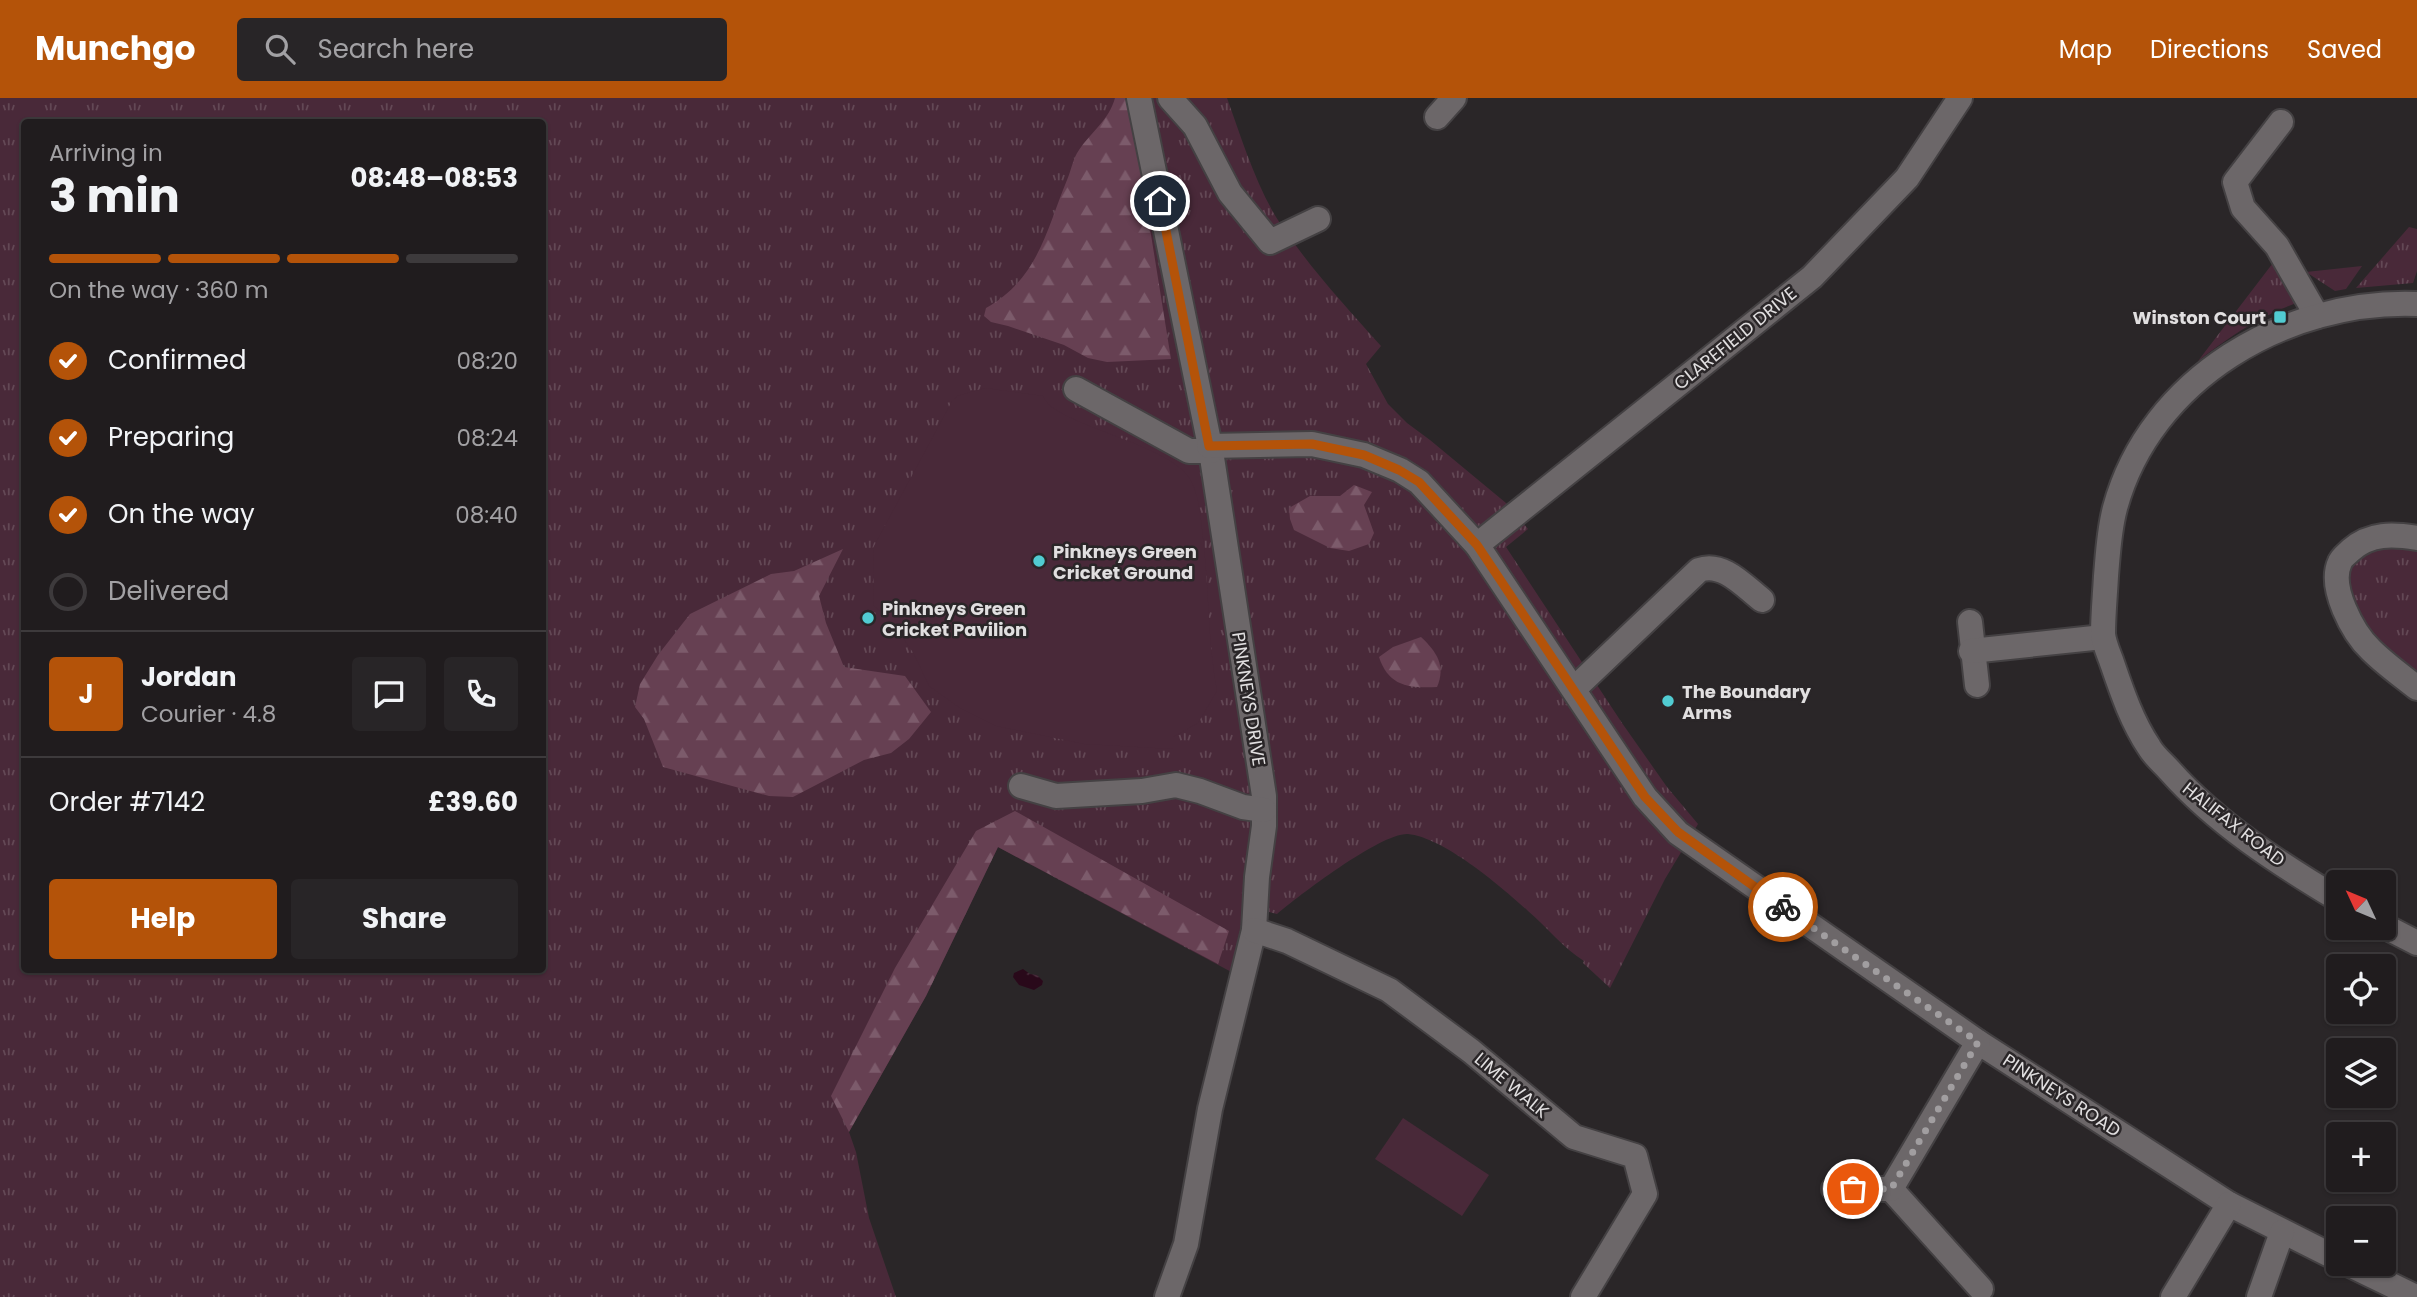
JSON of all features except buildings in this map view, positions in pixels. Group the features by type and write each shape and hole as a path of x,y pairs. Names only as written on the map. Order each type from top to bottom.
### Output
{"street":[{"name":"PINKNEYS DRIVE","path":"1139,98 1210,448 1264,810 1254,930 1210,1109 1186,1244 1167,1297"},
{"path":"1170,98 1195,126 1230,193 1270,242 1318,219"},
{"path":"1437,117 1454,98"},
{"name":"CLAREFIELD DRIVE","path":"1477,545 1812,277 1907,178 1960,98"},
{"path":"2281,122 2235,182 2243,208 2277,246 2317,316"},
{"name":"HALIFAX ROAD","path":"2326,891 2267,853 2194,798 2149,748 2125,700 2103,637 2109,535 2115,506 2128,471 2147,438 2170,404 2205,372 2271,333 2317,316 2338,310 2388,303 2417,303"},
{"name":"PINKNEYS ROAD","path":"1076,389 1189,450 1312,444 1364,455 1419,482 1477,545 1645,797 1678,832 1978,1042 2229,1204 2326,1253"},
{"path":"2417,538 2394,534 2371,538 2353,548 2340,562 2338,582 2342,604 2353,626 2370,649 2417,688"},
{"path":"1574,689 1699,570 1714,567 1727,572 1762,600"},
{"path":"1970,622 1971,651 1977,685"},
{"path":"1971,651 2103,637"},
{"path":"1021,786 1056,796 1142,792 1176,785 1243,807 1264,810"},
{"name":"LIME WALK","path":"1254,930 1287,941 1390,990 1471,1051 1574,1137 1635,1156 1645,1194 1583,1297"},
{"path":"2396,932 2417,943"},
{"path":"1891,1189 1978,1042"},
{"path":"1834,1189 1891,1189 1981,1289"},
{"path":"2173,1297 2229,1204"},
{"path":"2259,1297 2283,1232"},
{"path":"2372,1276 2416,1297"}],"green space":[{"path":"0,98 1227,98 1251,164 1273,212 1317,273 1381,346 1366,364 1388,404 1407,423 1506,503 1528,529 1506,547 1622,723 1667,787 1698,824 1665,879 1610,988 1583,963 1584,961 1503,889 1454,853 1422,837 1408,834 1380,843 1341,866 1277,914 1258,909 1237,975 998,847 926,996 849,1132 856,1152 869,1218 896,1297 0,1297"},
{"path":"1115,98 1129,98 1171,359 1107,362 1088,358 1064,345 991,322 984,316 986,308 1018,283 1029,268 1046,235 1077,153 1104,119"},
{"path":"2409,227 2417,229 2417,271 2413,283 2356,288"},
{"path":"2276,259 2299,302 2246,327 2198,361"},
{"path":"2362,266 2346,289 2335,291 2306,272"},
{"name":"Pinkneys Green Cricket Ground","path":"985,388 1043,396 1051,406 1066,416 1159,455 1178,466 1190,479 1201,521 1217,691 1198,723 1173,737 1173,749 1084,744 996,726 960,708 929,686 914,654 895,626 874,606 873,548 951,403 957,396"},
{"path":"1354,485 1372,492 1364,505 1374,533 1369,544 1349,551 1330,548 1294,530 1289,508 1310,496 1340,496"},
{"path":"2417,544 2417,677 2379,647 2351,602 2348,565 2378,546"},
{"path":"843,549 819,596 826,623 844,667 905,676 931,712 909,739 891,753 864,760 793,797 769,796 663,767 644,719 635,707 640,684 658,655 690,614 771,574 794,571"},
{"path":"1421,637 1432,648 1440,666 1437,687 1401,684 1388,674 1379,657 1393,647"},
{"path":"1015,811 1229,931 1218,964 998,847 926,996 849,1132 831,1096 895,968 976,831"},
{"path":"1403,1118 1489,1175 1462,1216 1375,1159"}],"water":[{"path":"1023,969 1037,975 1043,981 1042,985 1034,990 1019,985 1013,977 1014,973"}],"way so far":[{"path":"1783,907 1978,1042 1891,1189 1853,1189"}],"place":[{"name":"Winston Court","path":"2280,317"},
{"name":"Pinkneys Green Cricket Ground","path":"1039,561"},
{"name":"Pinkneys Green Cricket Pavilion","path":"868,618"},
{"name":"The Boundary Arms","path":"1668,701"}],"route":[{"path":"1160,201 1209,446 1312,444 1364,455 1419,482 1477,545 1645,797 1678,832 1783,907"}]}
